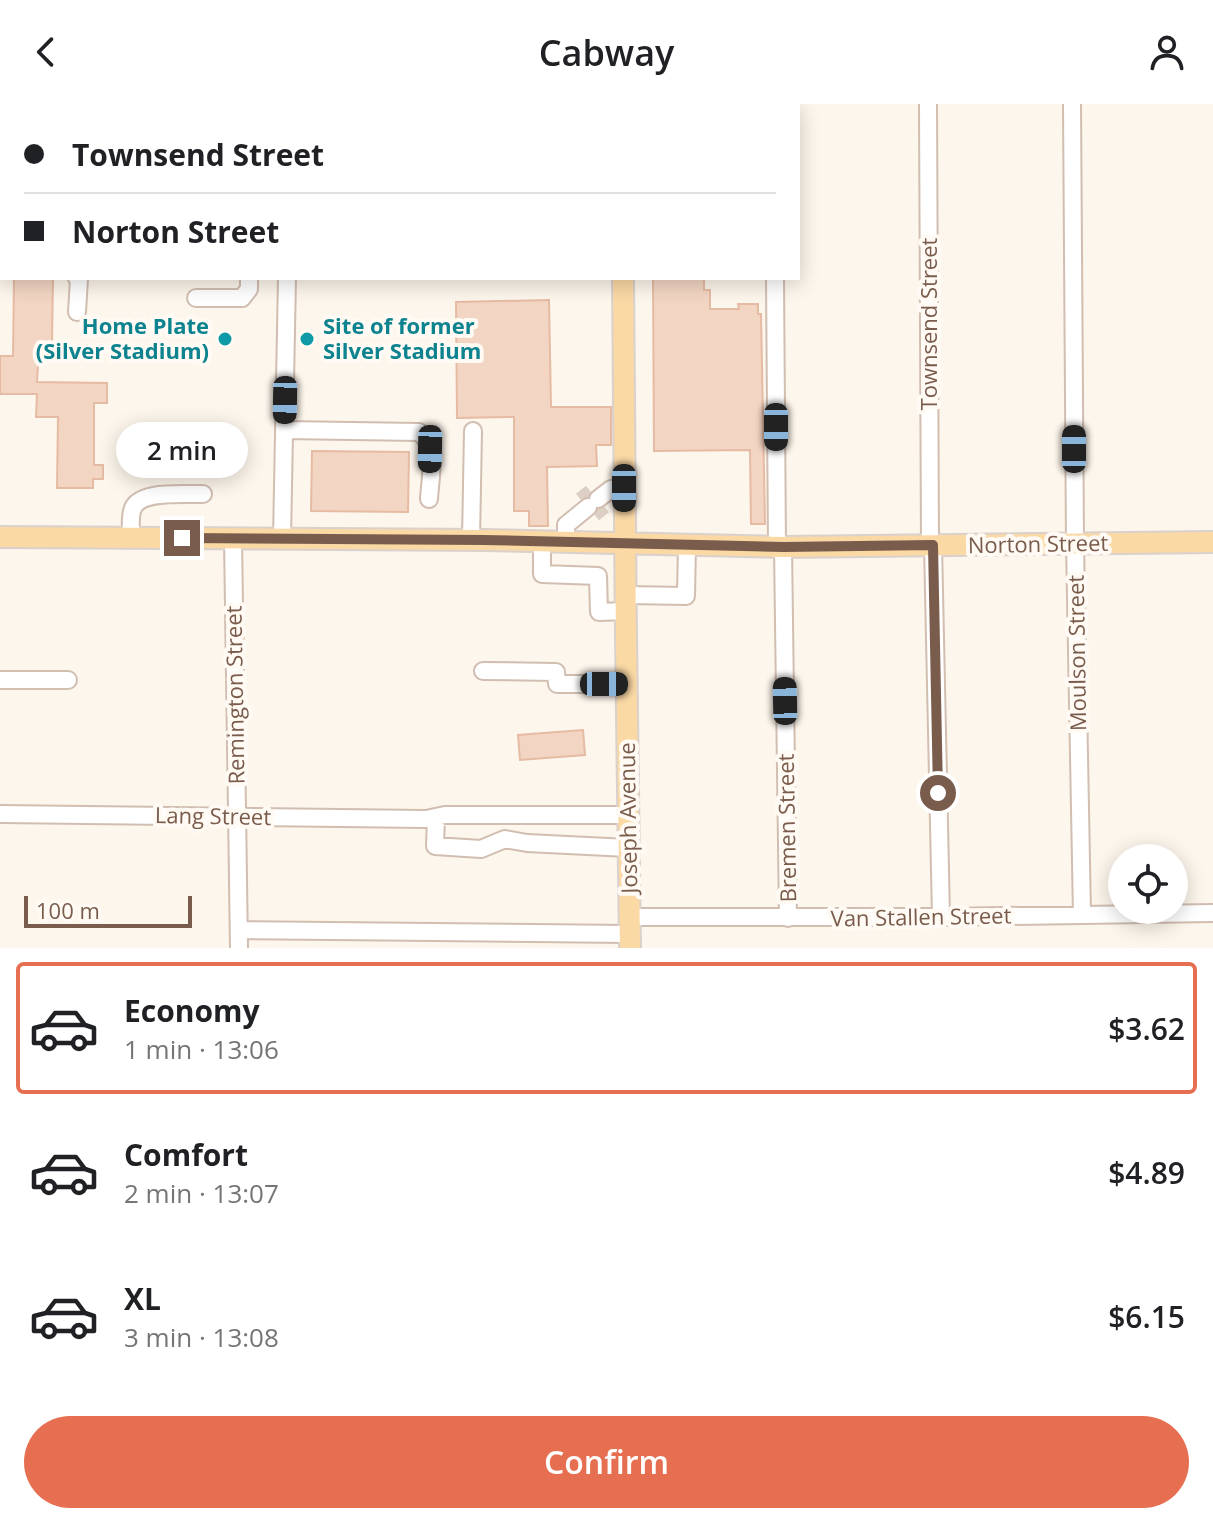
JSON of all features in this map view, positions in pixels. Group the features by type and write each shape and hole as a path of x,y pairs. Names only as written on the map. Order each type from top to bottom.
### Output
{"main road":[{"name":"Joseph Avenue","path":"623,280 596,501 624,544 629,933"},
{"name":"Norton Street","path":"0,537 471,540 780,547 1213,542"}],"street":[{"name":"Townsend Street","path":"928,104 931,545 941,917"},
{"name":"Moulson Street","path":"1072,104 1075,543 1082,915"},
{"path":"77,312 79,280"},
{"path":"196,298 242,298 249,289 249,280"},
{"path":"282,539 287,280"},
{"name":"Bremen Street","path":"775,280 788,918"},
{"path":"284,430 419,432 427,438 430,449 429,499"},
{"path":"471,540 473,431"},
{"path":"131,538 132,510 146,496 203,494"},
{"path":"566,543 566,525 596,501"},
{"name":"Remington Street","path":"233,538 239,948"},
{"path":"542,542 542,574 598,576 599,612 626,603 686,596 687,545"},
{"path":"483,671 556,672 557,684 627,684"},
{"path":"0,680 68,680"},
{"name":"Lang Street","path":"0,814 431,818 445,815 628,815"},
{"path":"505,839 506,815"},
{"path":"431,818 435,846 481,849 505,839 628,848"},
{"name":"Van Stallen Street","path":"239,930 629,933 788,918 1213,913"}],"building":[{"path":"14,280 53,280 52,345 45,345 44,365 38,365 37,382 107,383 107,403 94,403 94,465 103,465 103,479 93,479 93,488 57,488 58,417 36,417 37,394 0,394 0,356 13,356"},
{"path":"653,280 704,280 704,290 710,290 710,309 739,309 738,304 758,304 758,314 761,314 765,524 751,524 750,450 654,451"},
{"path":"549,300 551,407 611,407 611,445 596,445 597,466 547,467 548,526 529,526 529,511 514,511 514,417 457,418 456,302"},
{"path":"312,451 409,452 408,512 311,511"},
{"path":"583,730 585,755 520,760 518,735"}],"tunnel":[{"path":"581,500 591,492"},
{"path":"594,514 604,506"}],"place":[{"name":"Home Plate (Silver Stadium)","path":"225,339"},
{"name":"Site of former Silver Stadium","path":"307,339"}],"route":[{"path":"182,538 484,540 783,547 933,545 938,793"}]}
